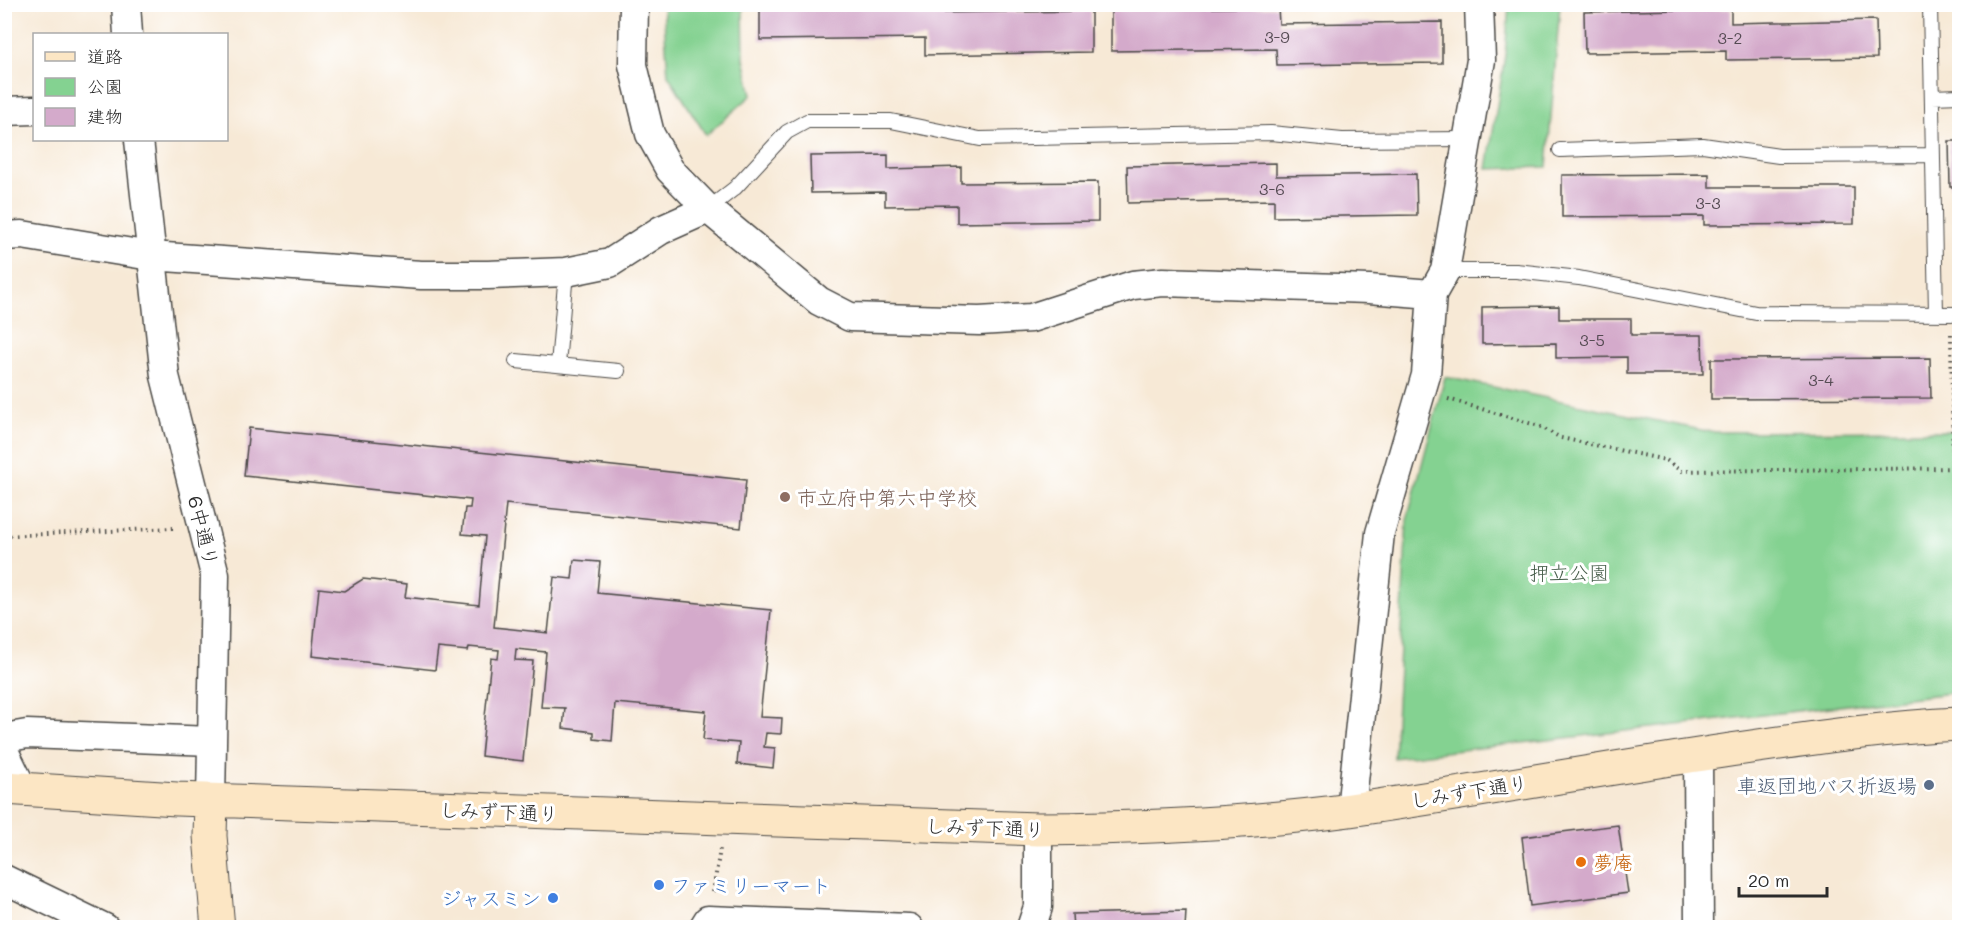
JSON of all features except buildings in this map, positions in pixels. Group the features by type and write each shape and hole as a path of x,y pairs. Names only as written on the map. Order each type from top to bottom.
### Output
{"street":[{"path":"126,4 128,33"},
{"path":"634,4 633,65 650,134 670,170 708,209 819,301 850,317 979,321 1031,318 1133,285 1163,282 1369,289 1439,282"},
{"path":"1351,810 1380,533 1426,375 1439,282 1481,60 1479,4"},
{"path":"4,111 33,110"},
{"name":"6中通り","path":"139,141 165,376 215,575 210,836 218,927"},
{"path":"4,236 22,235 152,256 421,275 566,272 610,263 661,230 708,209"},
{"name":"しみず下通り","path":"14,789 211,801 1038,829 1220,824 1351,810 1698,754 1921,725 1959,724"},
{"path":"4,738 27,734 212,741"},
{"path":"4,751 14,789"},
{"path":"1698,754 1700,927"},
{"path":"1031,927 1038,907 1038,829"},
{"path":"4,879 105,927"},
{"path":"705,923 909,927"}],"lane":[{"path":"1439,282 1516,271 1578,278 1756,313 1949,314 1933,155 1930,4"},
{"path":"1932,97 1959,96"},
{"path":"708,209 735,188 787,132 807,121 891,121 980,139 1271,133 1342,140 1467,139"},
{"path":"1560,150 1703,145 1779,156 1933,155"},
{"path":"558,365 566,272"},
{"path":"516,361 618,371"}],"path":[{"path":"1949,314 1953,468"},
{"path":"1421,391 1539,426 1561,438 1666,460 1681,471 1959,468"},
{"path":"4,536 204,527"},
{"path":"705,923 722,841"}],"green space":[{"path":"663,5 743,5 744,59 752,95 706,135 668,75"},
{"path":"1509,5 1560,5 1547,167 1487,169 1505,55"},
{"name":"押立公園","path":"1445,377 1711,432 1959,431 1959,692 1394,758 1407,520"}],"place":[{"name":"市立府中第六中学校","path":"785,497"},
{"name":"車返団地バス折返場","path":"1929,785"},
{"name":"夢庵","path":"1581,862"},
{"name":"ファミリーマート","path":"659,885"},
{"name":"ジャスミン","path":"553,898"}]}
